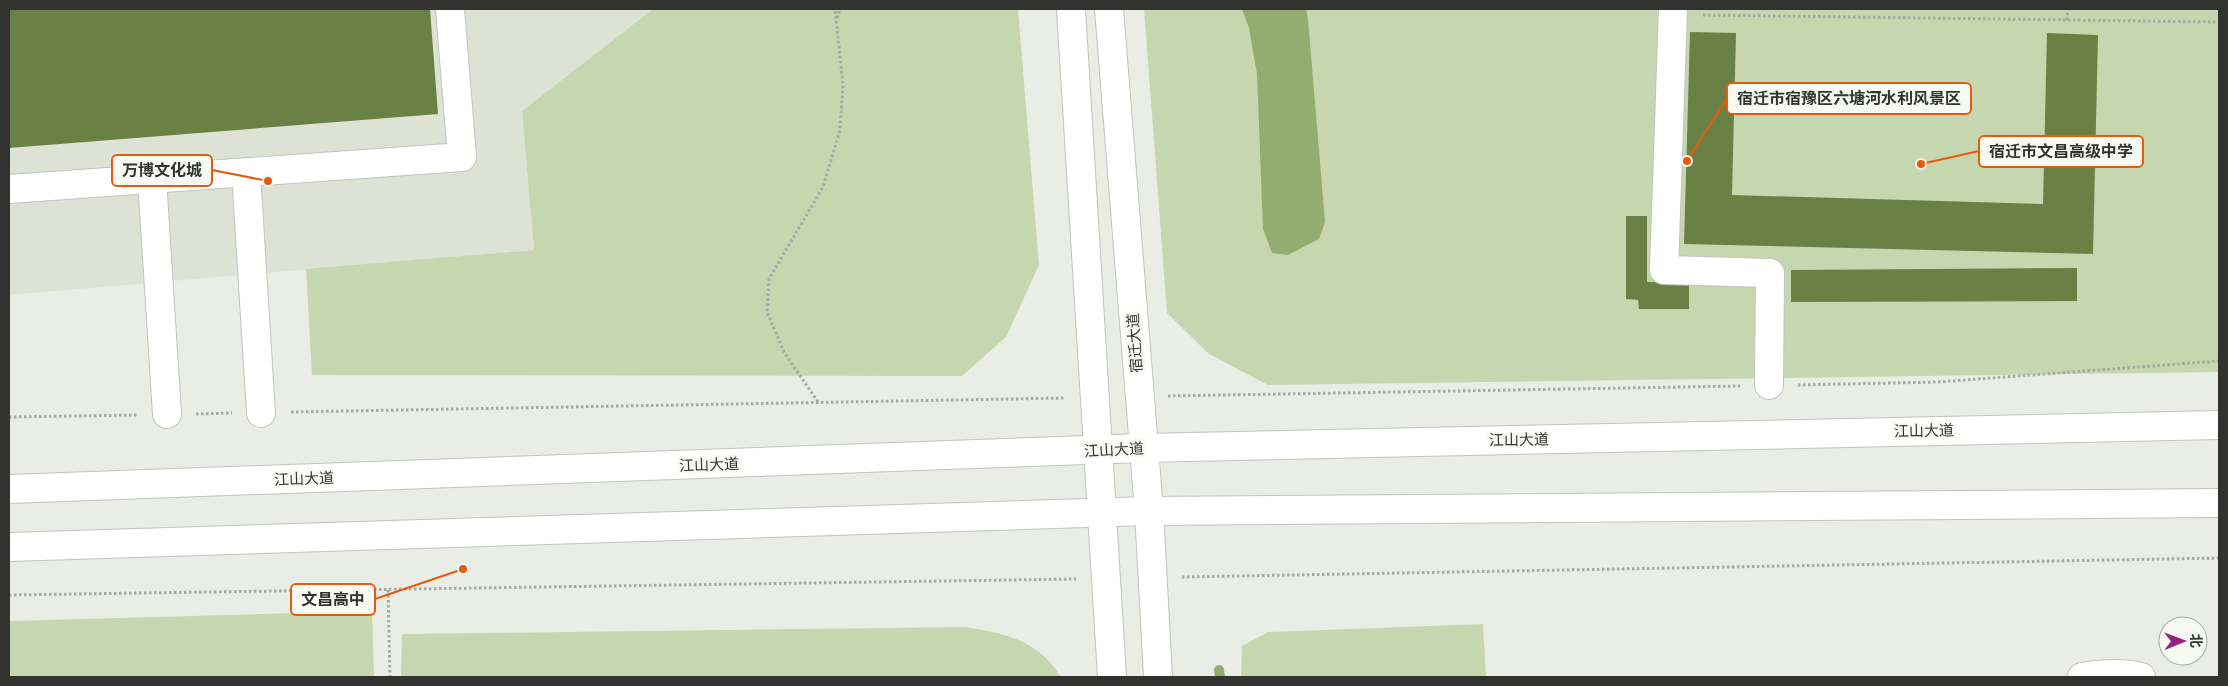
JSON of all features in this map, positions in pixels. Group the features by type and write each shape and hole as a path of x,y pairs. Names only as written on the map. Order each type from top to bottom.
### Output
{"main road":[{"path":"9,189 462,157 450,9"},
{"path":"1071,9 1112,677"},
{"name":"宿迁大道","path":"1109,9 1149,511 1158,677"},
{"path":"1673,12 1664,270 1770,273 1769,385"},
{"path":"246,172 261,413"},
{"path":"152,179 167,414"},
{"name":"江山大道","path":"9,489 1143,448 2219,424"},
{"path":"9,547 1149,511 2219,504"},
{"path":"2082,677 2096,674 2132,674 2141,677"}],"path":[{"path":"818,403 784,352 767,312 769,279 823,187 840,130 843,85 835,9"},
{"path":"837,18 840,9"},
{"path":"2068,9 2068,20"},
{"path":"1673,12 2219,22"},
{"path":"388,590 390,677"}],"shaded area":[{"path":"9,9 653,9 522,111 534,250 9,295"},
{"path":"653,9 1018,9 1039,265 1006,337 962,376 312,375 306,269 534,250 522,111"},
{"path":"1144,9 2219,9 2219,372 1268,385 1209,354 1167,313"},
{"path":"1242,9 1306,9 1308,19 1325,222 1319,239 1288,255 1272,253 1263,229 1257,74 1249,28"},
{"path":"372,611 374,677 9,677 9,621"},
{"path":"1483,624 1486,677 1241,677 1242,646 1268,632"},
{"path":"965,627 994,632 1031,646 1052,664 1061,677 401,677 402,634"}],"building":[{"path":"9,9 430,9 438,114 9,148"},
{"path":"1690,32 1736,33 1732,195 2043,204 2047,33 2098,35 2093,254 1684,244"},
{"path":"1626,216 1647,216 1647,282 1689,282 1689,309 1639,309 1638,300 1626,299"},
{"path":"2077,268 2077,301 1791,302 1791,270"}],"waterway":[{"path":"1219,670 1220,677"}],"place":[{"name":"宿迁市宿豫区六塘河水利风景区","path":"1687,161"},
{"name":"宿迁市文昌高级中学","path":"1921,164"},
{"name":"万博文化城","path":"268,181"},
{"name":"文昌高中","path":"463,569"}]}
